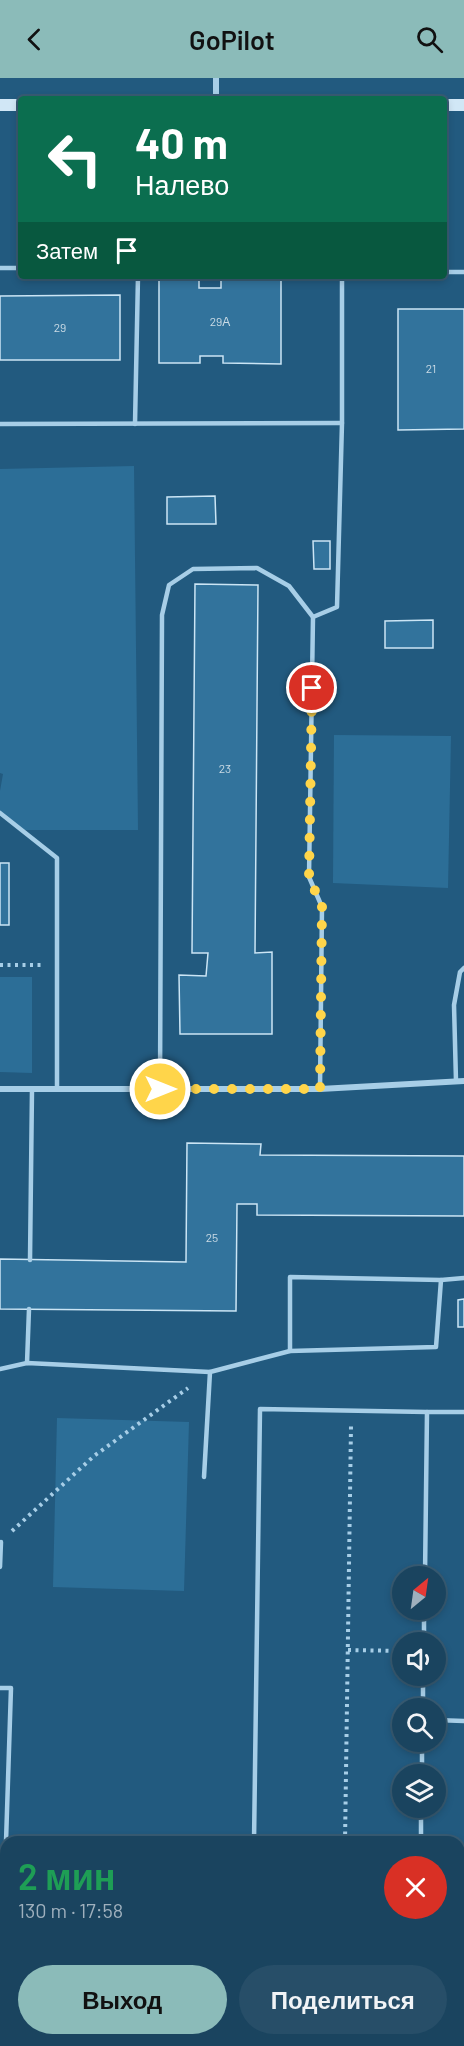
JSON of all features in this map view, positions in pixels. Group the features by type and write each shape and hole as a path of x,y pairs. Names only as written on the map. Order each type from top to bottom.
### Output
{"main road":[{"path":"0,105 18,105"},
{"path":"447,105 464,105"}],"street":[{"path":"216,78 216,96"},
{"path":"0,1089 320,1089 464,1081"}],"lane":[{"path":"0,268 18,268"},
{"path":"447,272 464,272"},
{"path":"135,424 138,279"},
{"path":"313,616 338,607 342,279"},
{"path":"0,424 342,423"},
{"path":"160,1089 162,615 169,585 193,569 257,568 289,586 313,616 309,877 322,907 320,1089"},
{"path":"0,813 57,858 57,1089"},
{"path":"456,1081 454,1005 460,972 464,968"},
{"path":"30,1260 32,1089"},
{"path":"290,1351 290,1277 441,1280 464,1278"},
{"path":"0,1369 27,1363 210,1372 290,1351 436,1347 441,1280"},
{"path":"27,1363 29,1309"},
{"path":"204,1477 210,1372"},
{"path":"254,1836 260,1409 464,1412"},
{"path":"425,1566 427,1412"},
{"path":"0,1567 1,1542"},
{"path":"0,1688 10,1688 6,1836"},
{"path":"446,1720 464,1721"},
{"path":"421,1836 422,1818"}],"path":[{"path":"0,965 57,966"},
{"path":"1,1542 94,1456 210,1372"},
{"path":"345,1836 351,1410"},
{"path":"348,1650 392,1651"}],"shaded area":[{"path":"134,466 138,830 21,830 0,813 3,774 0,773 0,469"},
{"path":"334,735 451,736 448,888 333,883"},
{"path":"0,977 32,977 32,1073 0,1072"},
{"path":"57,1418 189,1422 184,1591 53,1587"}],"building":[{"path":"221,279 281,279 281,364 223,363 223,356 200,356 200,363 159,363 159,280 199,280 199,288 221,288"},
{"path":"120,295 120,360 0,360 0,296"},
{"path":"398,309 464,309 464,429 398,430"},
{"path":"215,496 216,524 167,524 167,497"},
{"path":"313,541 330,541 330,569 314,569"},
{"path":"195,584 258,585 255,953 272,952 272,1034 180,1034 179,975 206,976 208,953 192,953"},
{"path":"433,620 433,648 385,648 385,621"},
{"path":"0,863 9,863 9,925 0,925"},
{"path":"187,1143 261,1144 260,1155 464,1156 464,1216 257,1215 257,1204 237,1204 236,1311 0,1309 0,1259 186,1262"},
{"path":"464,1299 464,1327 458,1327 458,1300"}],"route":[{"path":"160,1089 320,1089 322,907 309,877 312,688"}]}
